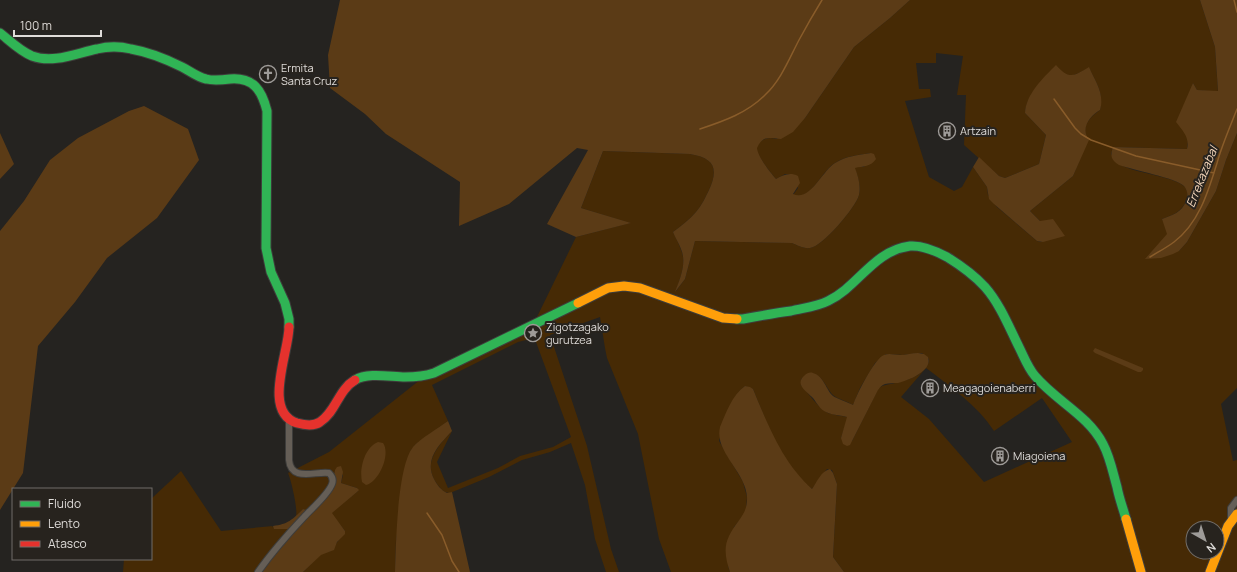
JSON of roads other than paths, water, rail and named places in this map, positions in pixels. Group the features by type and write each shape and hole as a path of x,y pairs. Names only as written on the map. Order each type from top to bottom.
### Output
{"street":[{"path":"0,33 20,48 34,56 46,58 57,57 101,48 121,47 142,51 182,67 206,79 238,79 247,81 256,86 262,94 266,111 265,234 267,257 271,272 285,304 289,318 289,330 278,399 282,411 289,419 303,425 309,426 318,424 328,416 346,386 355,379 369,376 420,376 434,373 611,287 628,286 640,288 723,318 730,320 743,319 816,306 827,302 839,295 888,253 907,247 922,247 954,262 980,283 993,300 1033,373 1088,424 1100,438 1106,450 1141,572"},
{"path":"258,572 328,490 333,481 329,473 302,474 292,469 289,464 289,419"},
{"path":"1210,572 1234,517 1231,508 1237,500"}],"waterway":[{"path":"700,129 743,112 751,107 771,89 776,83 822,0"},
{"path":"1234,0 1237,12"},
{"path":"1054,99 1075,128 1091,140 1136,156 1214,173"},
{"name":"Errekazabal","path":"1150,257 1174,242 1183,234 1190,226 1202,206 1237,109"},
{"path":"427,513 442,535 452,561 459,572"}],"place":[{"name":"Ermita Santa Cruz","path":"268,74"},
{"name":"Artzain","path":"947,131"},
{"name":"Zigotzagako gurutzea","path":"533,333"},
{"name":"Meagagoienaberri","path":"930,388"},
{"name":"Miagoiena","path":"1000,456"}]}
